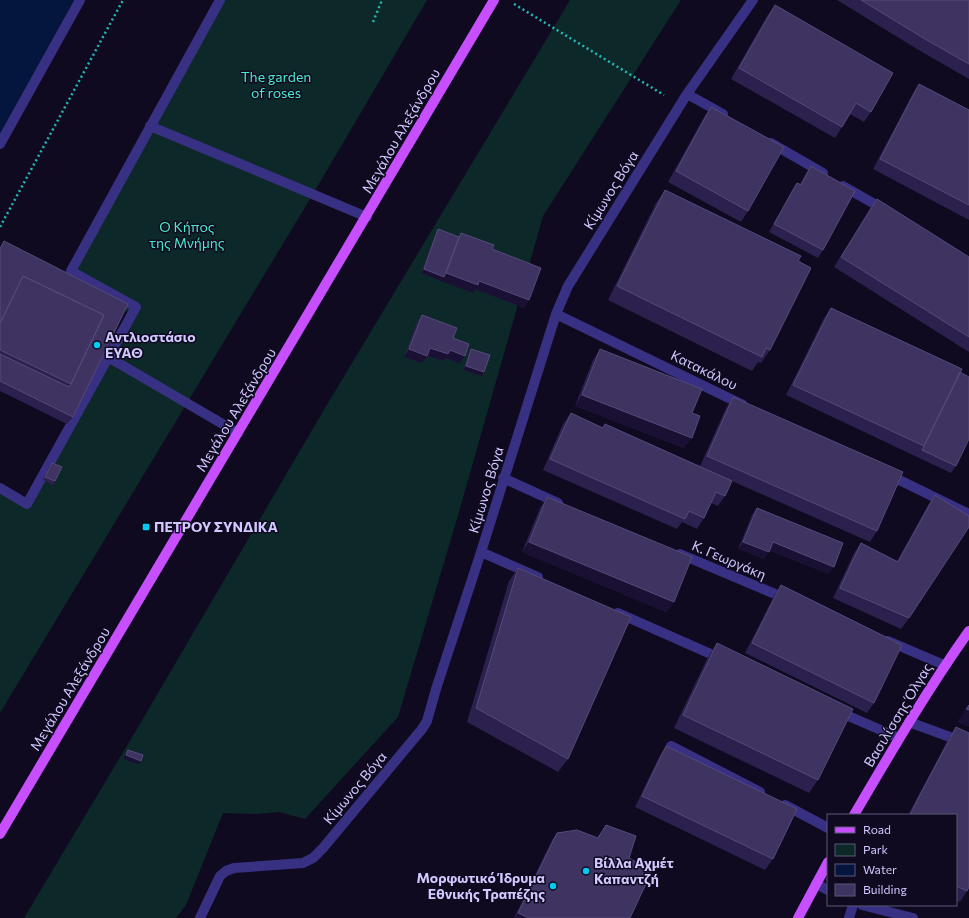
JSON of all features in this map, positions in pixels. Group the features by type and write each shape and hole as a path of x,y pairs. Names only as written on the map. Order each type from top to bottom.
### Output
{"main road":[{"name":"Μεγάλου Αλεξάνδρου","path":"0,834 367,217 494,0"},
{"name":"Βασιλίσσης Όλγας","path":"855,814 944,665 969,631"},
{"path":"798,918 827,864"}],"street":[{"path":"0,144 80,0"},
{"path":"0,488 27,504 136,307 71,271 220,0"},
{"name":"Κίμωνος Βόγα","path":"200,918 220,876 226,871 234,868 298,864 314,858 422,729 427,721 556,314 568,286 687,94 753,0"},
{"path":"687,94 729,118"},
{"path":"150,126 367,217"},
{"path":"763,138 894,215"},
{"name":"Κατακάλου","path":"556,314 755,411"},
{"path":"108,357 238,433"},
{"path":"876,469 969,514"},
{"path":"503,478 565,506"},
{"path":"481,552 546,580"},
{"name":"Κ. Γεωργάκη","path":"674,552 798,604"},
{"path":"611,609 733,664"},
{"path":"879,638 944,665"},
{"path":"827,706 899,738"},
{"path":"909,722 969,744"},
{"path":"671,746 827,827"},
{"path":"816,884 827,890"},
{"path":"849,918 853,906"},
{"path":"866,906 913,918"}],"path":[{"path":"0,226 123,0"},
{"path":"374,22 382,0"},
{"path":"513,4 681,105"}],"green space":[{"name":"Ο Κήπος της Μνήμης","path":"220,0 427,0 313,194 0,713 0,488 27,504 130,314 69,270"},
{"path":"570,0 681,0 543,216 459,512 398,717 305,819 279,812 258,814 223,813 186,905 176,918 24,918 134,734 325,408"}],"water":[{"path":"0,0 74,0 0,135"}],"building":[{"path":"861,0 969,0 969,64 925,39"},
{"path":"775,5 893,73 871,112 856,103 842,127 739,68"},
{"path":"919,84 969,110 969,205 880,159"},
{"path":"711,107 784,147 748,211 676,171"},
{"path":"811,166 855,191 823,250 774,224 797,183 801,185"},
{"path":"665,190 801,256 798,261 811,268 770,350 766,348 762,357 617,286"},
{"path":"877,199 969,257 969,337 841,257"},
{"path":"438,229 459,237 444,277 424,269"},
{"path":"461,233 494,245 492,249 541,268 529,300 479,281 478,285 446,273"},
{"name":"Αντλιοστάσιο ΕΥΑΘ","path":"4,241 128,304 73,417 0,381 0,354 69,387 104,315 23,276 0,323 0,249"},
{"path":"23,276 104,315 71,384 0,350 0,324"},
{"path":"831,308 962,369 924,446 793,385"},
{"path":"422,315 457,328 453,338 469,344 465,356 450,350 448,354 430,348 427,356 409,349"},
{"path":"471,349 490,355 484,372 466,366"},
{"path":"600,349 702,389 692,413 700,416 692,438 582,395"},
{"path":"960,372 969,377 969,439 956,466 922,450"},
{"path":"733,397 903,472 877,531 707,456"},
{"path":"571,413 603,428 605,424 732,481 725,496 716,492 704,518 689,511 685,519 550,459"},
{"path":"52,463 62,467 55,481 45,477"},
{"path":"935,495 969,516 969,527 909,618 840,588 861,543 898,562"},
{"path":"547,497 692,557 674,602 529,542"},
{"path":"757,508 843,543 834,567 773,542 769,552 743,542"},
{"path":"518,568 631,617 568,759 476,708"},
{"path":"781,585 902,645 874,703 752,643"},
{"path":"717,643 853,709 818,780 683,715"},
{"path":"956,727 969,733 969,887 967,891 957,886 957,814 910,814"},
{"path":"666,746 797,809 773,859 642,796"},
{"path":"128,750 143,755 141,761 126,755"},
{"name":"Βίλλα Αχμέτ Καπαντζή","path":"606,825 636,836 629,858 652,871 630,918 529,918 518,913 557,833 577,830 598,838"}],"place":[{"name":"Αντλιοστάσιο ΕΥΑΘ","path":"97,345"},
{"name":"ΠΕΤΡΟΥ ΣΥΝΔΙΚΑ","path":"146,527"},
{"name":"Βίλλα Αχμέτ Καπαντζή","path":"586,871"},
{"name":"Μορφωτικό Ίδρυμα Εθνικής Τραπέζης","path":"553,886"}],"park label":[{"name":"The garden of roses","path":"276,86"}]}
